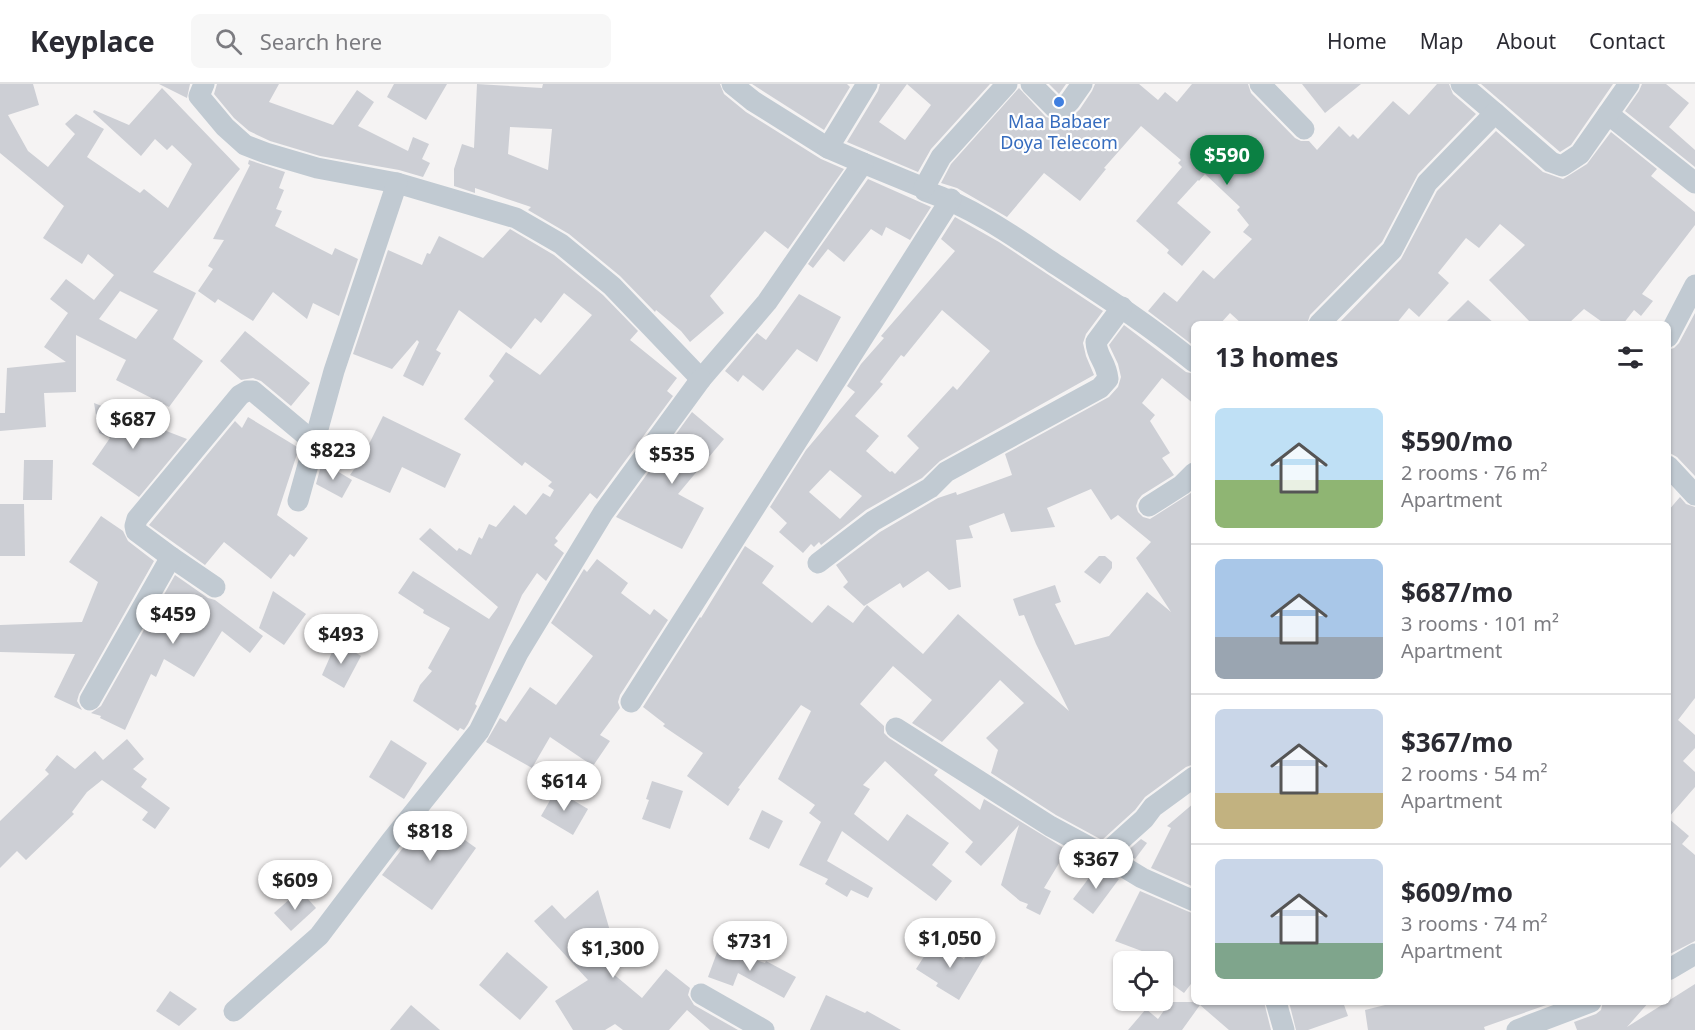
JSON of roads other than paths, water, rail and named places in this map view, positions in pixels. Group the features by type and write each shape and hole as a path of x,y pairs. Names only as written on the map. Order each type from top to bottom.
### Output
{"street":[{"path":"204,84 199,96 225,127 245,145 316,168 398,183 516,218 561,244 612,286 701,379"},
{"path":"732,84 753,101 828,148 924,188 925,191 951,200 1030,247 1122,307 1191,360"},
{"path":"828,148 867,84"},
{"path":"924,188 941,157 1007,84"},
{"path":"1031,84 1055,108 1061,110 1082,84"},
{"path":"1260,84 1304,129"},
{"path":"1461,84 1551,162 1562,166 1580,154 1629,84"},
{"path":"1322,321 1392,250 1427,183 1495,113"},
{"path":"1608,114 1695,183"},
{"path":"234,1011 319,936 479,731 518,653 603,513 701,379 767,302 863,163"},
{"path":"298,501 334,371 398,183"},
{"path":"631,702 951,200"},
{"path":"1671,331 1695,285"},
{"path":"818,563 873,521 930,488 946,472 1100,388 1108,379 1107,367 1097,352 1096,342 1122,307"},
{"path":"215,587 136,531 137,519 240,394 247,391 253,391 315,443"},
{"path":"1671,469 1695,495"},
{"path":"1149,506 1182,485 1191,476"},
{"path":"90,700 171,557"},
{"path":"896,728 1050,826 1142,878 1191,900"},
{"path":"1104,855 1144,819 1153,807 1191,779"},
{"path":"1671,968 1695,954"},
{"path":"701,994 764,1030"},
{"path":"1277,1005 1284,1030"},
{"path":"1518,1030 1583,1005"}],"place":[{"name":"Maa Babaer Doya Telecom","path":"1059,102"}]}
